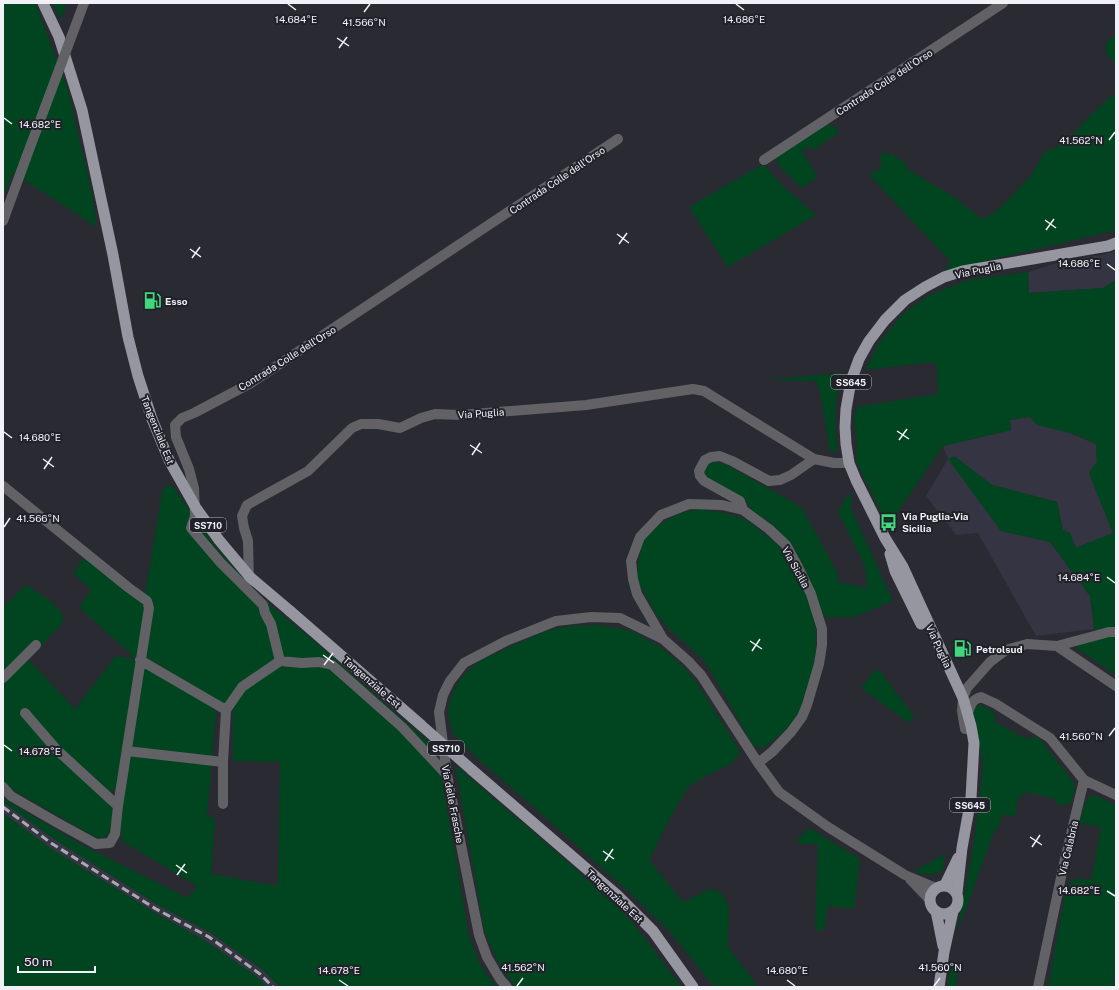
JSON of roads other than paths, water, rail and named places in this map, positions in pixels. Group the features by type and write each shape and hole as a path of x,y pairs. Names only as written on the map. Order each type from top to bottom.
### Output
{"main road":[{"name":"Tangenziale Est","path":"43,3 59,37 82,110 113,255 128,338 138,376 152,419 169,460 196,508 219,540 250,577 617,895 653,931 693,987"},
{"name":"Via Puglia","path":"957,893 962,848 971,798 974,743 971,726 963,698 902,567 885,538 849,463 846,444 846,409 851,381 859,359 869,341 885,320 905,300 944,277 963,271 1101,247 1116,243"},
{"name":"Via Puglia","path":"885,538 895,571 958,704 973,762"},
{"name":"Via Puglia","path":"940,886 962,848"},
{"path":"940,886 950,886 957,893"},
{"name":"SS645","path":"940,886 931,893 930,900 931,906 936,912 944,952"},
{"name":"SS645","path":"938,987 953,911 957,906 959,899 957,893"},
{"path":"936,912 947,914 953,911"}],"street":[{"path":"3,221 84,3"},
{"name":"Contrada Colle dell'Orso","path":"764,160 1003,3"},
{"name":"Contrada Colle dell'Orso","path":"280,661 271,624 265,613 263,605 220,562 191,528 195,516 194,488 189,469 176,437 175,425 182,418 251,383 618,139"},
{"name":"Via Puglia","path":"249,592 248,541 242,516 247,505 308,471 352,428 361,424 378,424 400,428 421,418 435,414 461,415 586,405 693,389 704,391 814,459 849,463"},
{"path":"743,510 740,501 704,481 700,476 699,471 705,460 711,457 720,456 769,481 780,480 814,459"},
{"path":"3,486 147,601 149,608 115,834 110,843 96,844 11,796 3,787"},
{"name":"Via Sicilia","path":"758,764 791,732 802,717 819,664 822,645 822,629 811,594 798,567 786,545 769,529 743,510 722,505 689,504 661,515 640,537 631,561 633,579 637,594 663,639 688,661 701,675 758,764 779,792 823,824 906,875 940,886"},
{"name":"Via delle Frasche","path":"507,987 486,957 479,935 447,775 439,712 443,696 450,681 464,663 506,641 556,621 591,617 620,618 663,639"},
{"path":"965,729 962,711 963,698 967,688 990,662 1006,650 1027,644 1057,646 1108,632 1116,632"},
{"path":"3,678 36,645"},
{"path":"1057,646 1116,686"},
{"path":"140,660 226,710"},
{"path":"223,804 223,762 226,710 242,687 280,661 302,663 319,662 332,666 402,727 447,775"},
{"path":"950,670 958,681 962,683 968,682 978,676"},
{"path":"968,713 969,696 978,676"},
{"path":"968,713 971,703 980,697 996,704 1050,738 1084,780 1116,795"},
{"path":"25,713 57,750 118,806"},
{"path":"127,751 223,762"},
{"name":"Via Calabria","path":"1038,987 1063,868 1084,780"},
{"name":"Via Sicilia","path":"906,875 930,900"}],"railway":[{"path":"3,807 51,843 156,909 209,937 260,974 273,987"}],"place":[{"name":"Esso","path":"152,301"},
{"name":"Via Puglia-Via Sicilia","path":"889,522"},
{"name":"Petrolsud","path":"963,649"}]}
